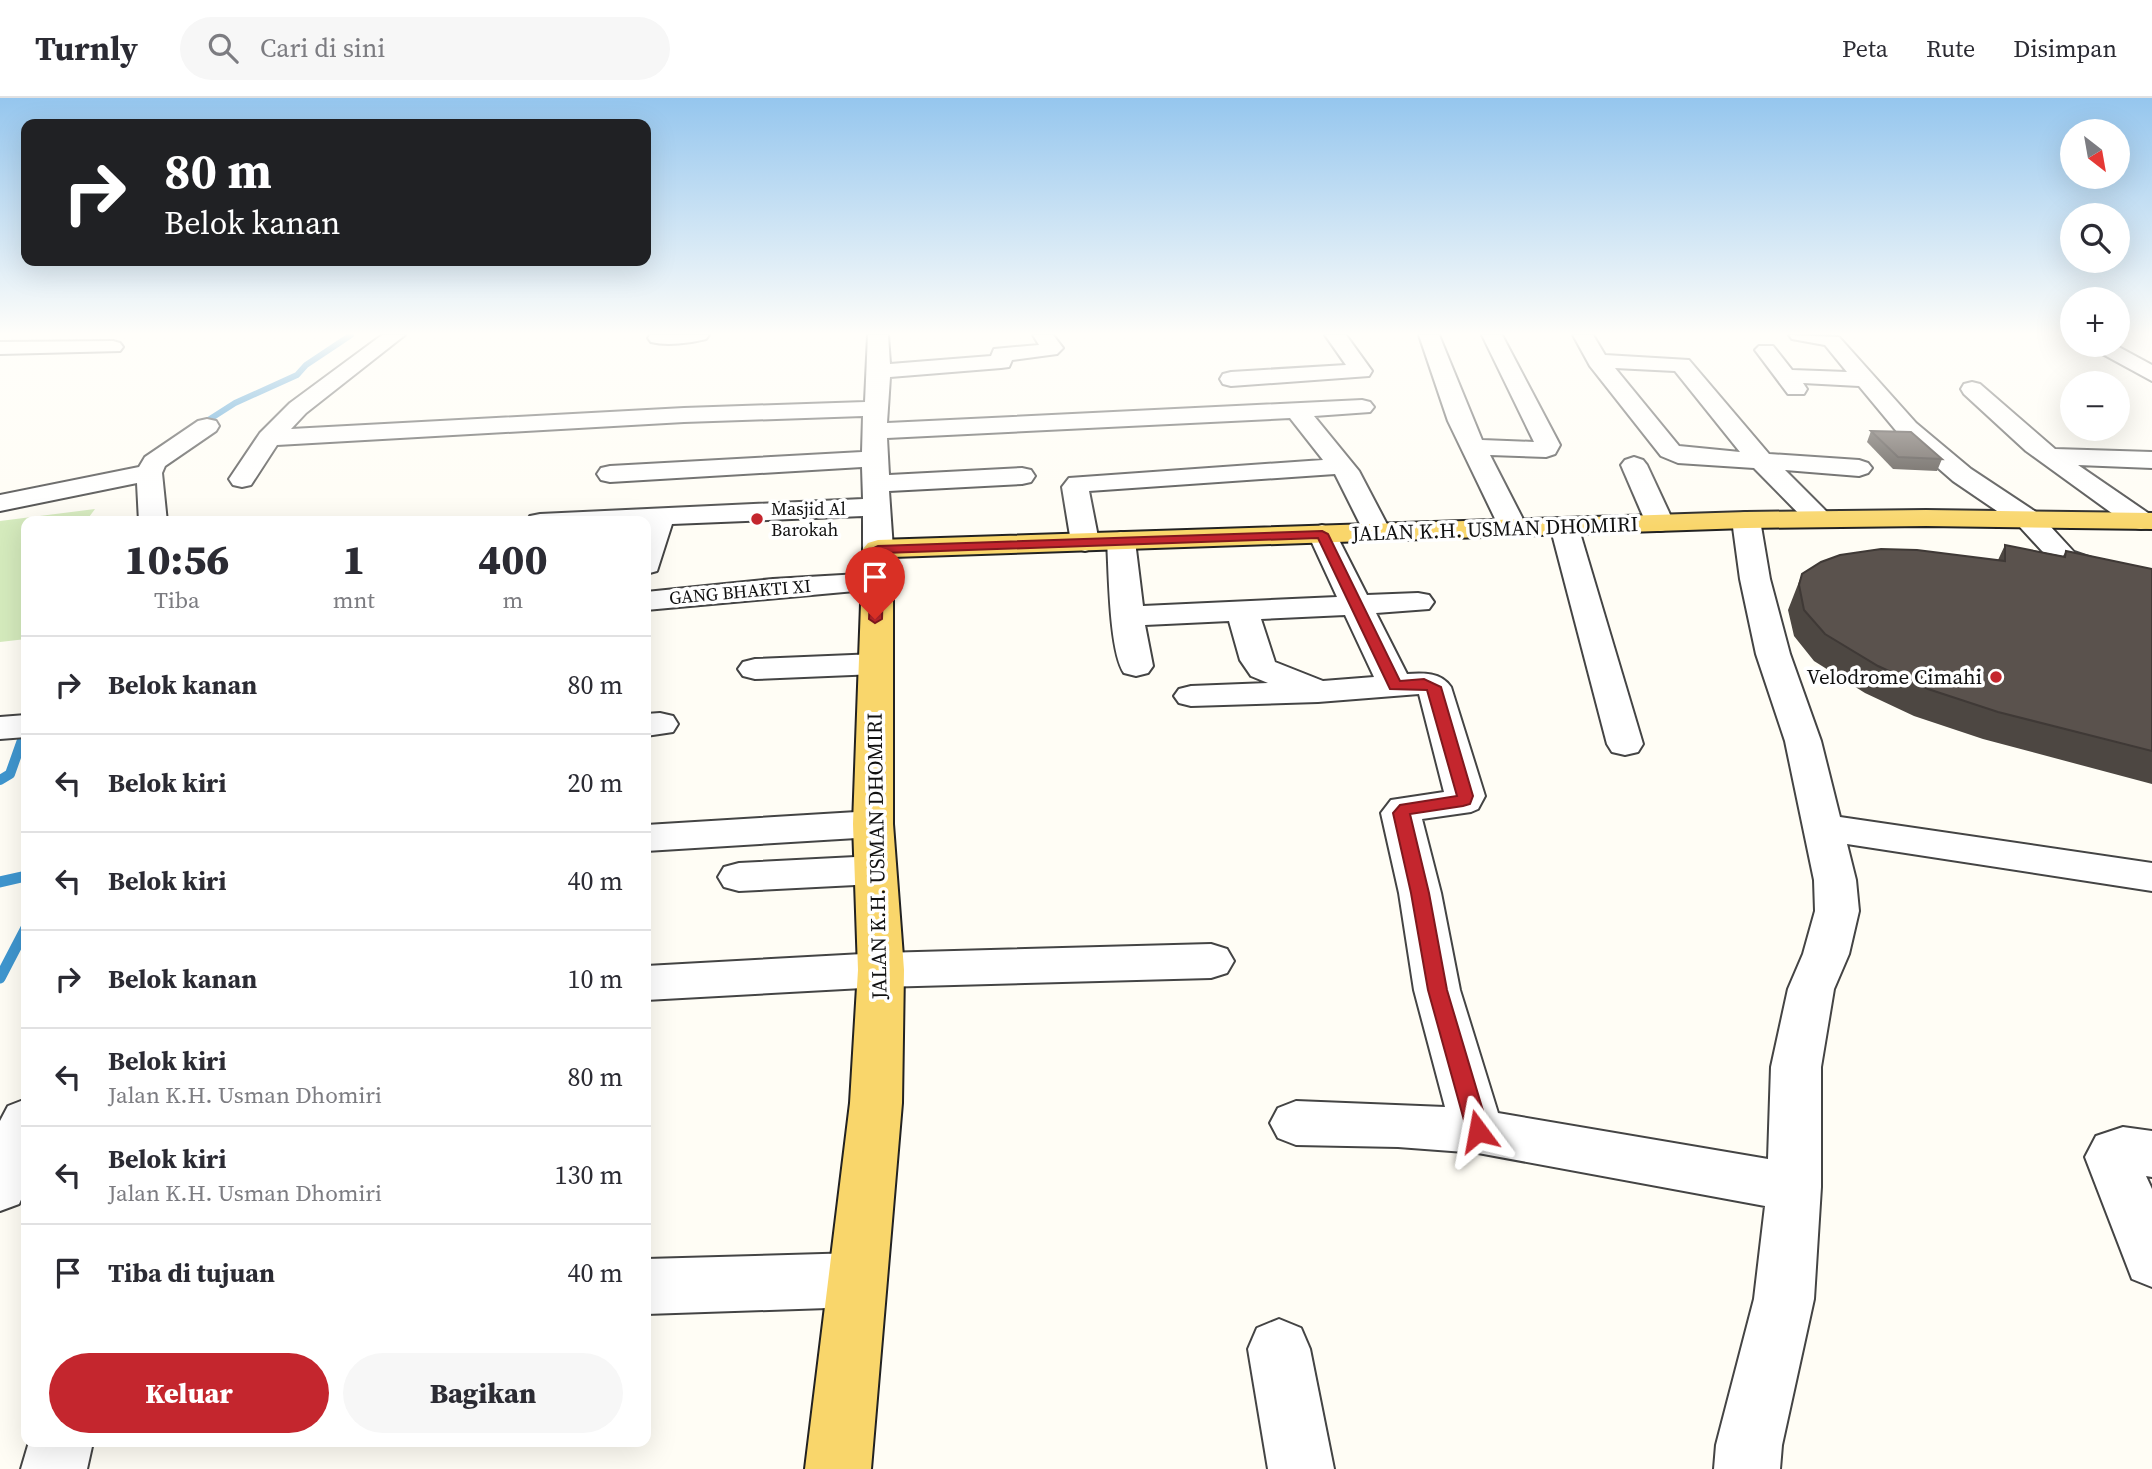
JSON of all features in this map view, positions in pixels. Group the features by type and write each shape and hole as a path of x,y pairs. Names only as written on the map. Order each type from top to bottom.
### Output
{"main road":[{"name":"JALAN K.H. USMAN DHOMIRI","path":"838,1469 876,1103 881,970 873,824 876,516 1085,542 1819,518 2147,521"}],"street":[{"path":"242,479 269,438 310,399"},
{"path":"876,516 877,399"},
{"path":"1452,399 1472,447 1513,527"},
{"path":"1472,447 1546,449 1548,445 1525,399"},
{"path":"1628,399 1670,451 1686,457 1859,468"},
{"path":"1709,399 1763,463 1819,518"},
{"path":"1880,399 1907,428 1962,475 2029,520 2064,558 2093,569 2152,583"},
{"path":"1982,399 2080,479 2147,521"},
{"path":"626,435 1118,407 1296,410 1362,407"},
{"path":"1296,410 1342,466 1377,532"},
{"path":"269,438 671,415 875,422"},
{"path":"0,503 143,474 154,462 207,426"},
{"path":"1085,542 1075,487 1077,484 1192,447 1342,466"},
{"path":"2049,456 2152,460"},
{"path":"1633,465 1660,523"},
{"path":"143,474 152,516"},
{"path":"610,474 876,516"},
{"path":"651,516 876,516 1022,476"},
{"path":"2080,479 2152,480"},
{"path":"651,549 661,516"},
{"name":"GANG BHAKTI XI","path":"651,601 800,586 876,516"},
{"path":"1746,520 1755,579 1773,653 1803,741 1835,880 1837,911 1826,954 1811,989 1796,1067 1794,1187 1784,1299 1749,1446 1747,1469"},
{"path":"1564,526 1625,744"},
{"path":"1322,534 1395,686"},
{"path":"1121,541 1136,666"},
{"path":"1128,615 1418,602"},
{"path":"1242,610 1257,660 1263,669 1318,692"},
{"path":"755,669 876,664"},
{"path":"1191,696 1318,692 1424,683 1434,687 1464,800 1405,809 1401,813 1420,893 1437,990 1478,1131"},
{"path":"651,838 873,824"},
{"path":"1823,827 2152,877"},
{"path":"739,877 875,870"},
{"path":"651,983 881,970 1211,961"},
{"path":"1296,1123 1398,1125 1478,1131 1794,1187"},
{"path":"0,1186 21,1134"},
{"path":"2152,1154 2123,1150 2115,1152 2112,1157 2152,1260"},
{"path":"651,1287 857,1280"},
{"path":"1279,1349 1301,1469"}],"green space":[{"path":"95,509 90,516 40,516"},
{"path":"21,518 21,640 0,642 0,521"}],"building":[{"path":"1871,431 1911,432 1942,459 1898,457"},
{"name":"Velodrome Cimahi","path":"2005,545 2065,557 2066,551 2152,569 2152,751 1998,712 1928,689 1878,666 1825,634 1804,610 1799,585 1802,574 1821,562 1840,555 1881,549 1917,550 2005,561"}],"waterway":[{"path":"199,426 244,399"},
{"path":"0,780 10,774 21,743"},
{"path":"0,882 21,877"},
{"path":"0,978 21,938"}],"place":[{"name":"Masjid Al Barokah","path":"757,519"},
{"name":"Velodrome Cimahi","path":"1996,677"}],"route":[{"path":"875,619 878,549 1322,534 1395,686 1424,683 1434,687 1465,796 1464,800 1457,803 1405,809 1401,813 1420,893 1437,990 1478,1131"}]}
